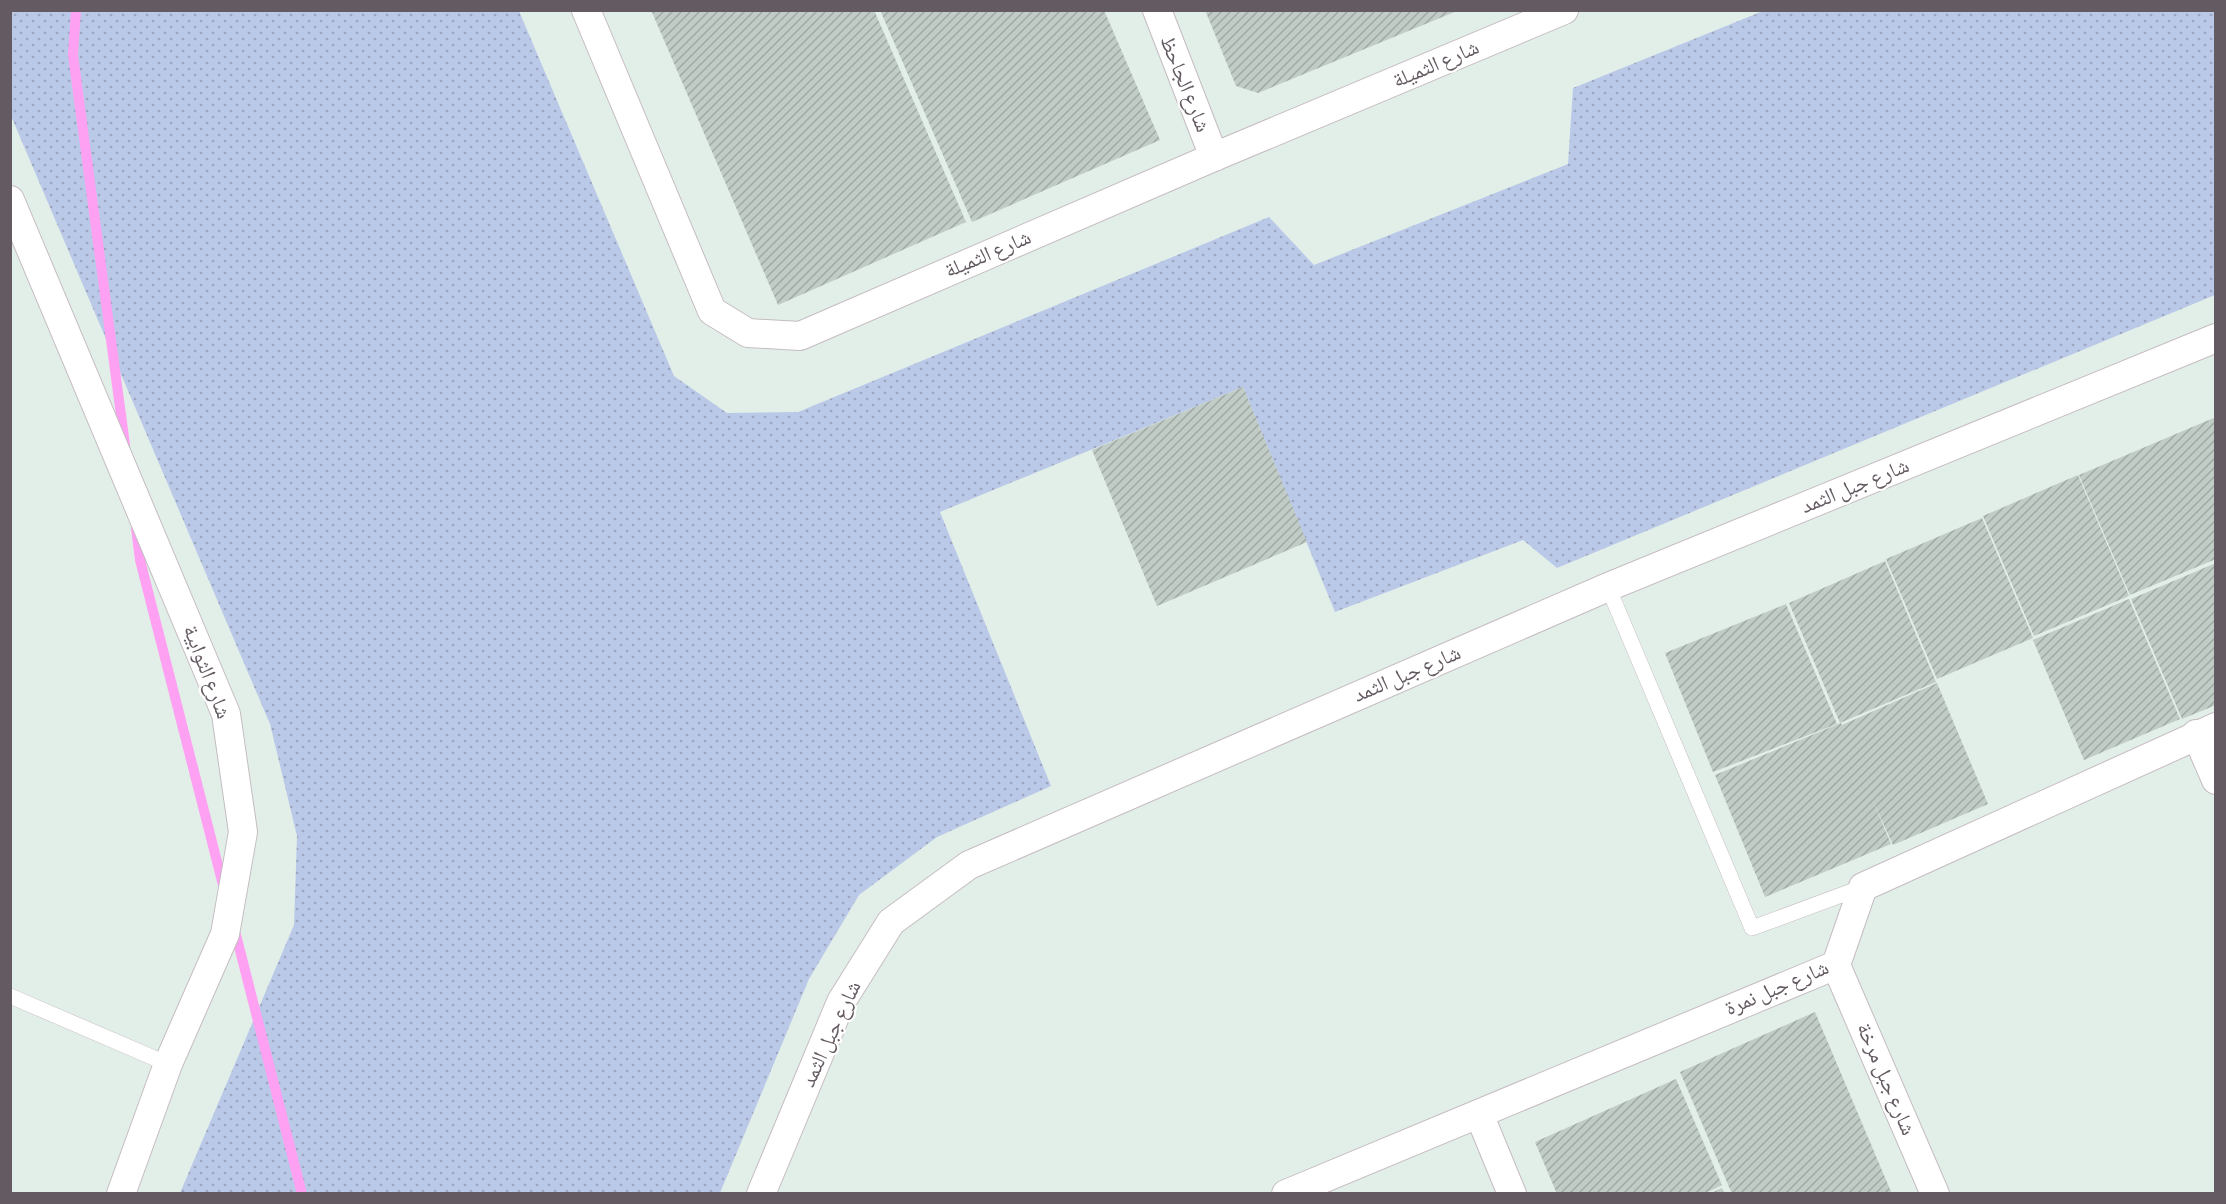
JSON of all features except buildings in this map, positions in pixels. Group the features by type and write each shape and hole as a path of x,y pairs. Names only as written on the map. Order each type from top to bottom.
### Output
{"street":[{"name":"شارع الثميلة","path":"586,10 712,311 748,333 800,336 1214,157 1564,10"},
{"name":"شارع الجاحظ","path":"1157,10 1214,157"},
{"name":"شارع الثوابية","path":"10,200 226,714 243,832 225,934 168,1064 121,1194"},
{"name":"شارع جبل الثمد","path":"761,1194 841,1002 891,922 969,865 1608,587 2216,338"},
{"path":"1863,887 2206,731 2216,780"},
{"name":"شارع جبل نمرة","path":"1286,1194 1836,965 1863,887"},
{"name":"شارع جبل مرخة","path":"1836,965 1935,1194"},
{"path":"1479,1114 1512,1194"}],"lane":[{"path":"1608,587 1752,928 1863,887"},
{"path":"10,996 168,1064"}],"shaded area":[{"path":"10,11 519,11 674,376 727,413 798,412 1269,217 1314,265 1568,164 1573,88 1763,11 2215,11 2215,295 1557,568 1523,540 1335,612 1243,387 940,512 1051,786 937,837 859,895 809,979 720,1193 180,1193 294,925 297,836 270,724 11,116"}],"waterway":[{"path":"76,10 73,55 125,445"},
{"path":"136,528 140,560 224,889"},
{"path":"234,927 302,1194"}]}
